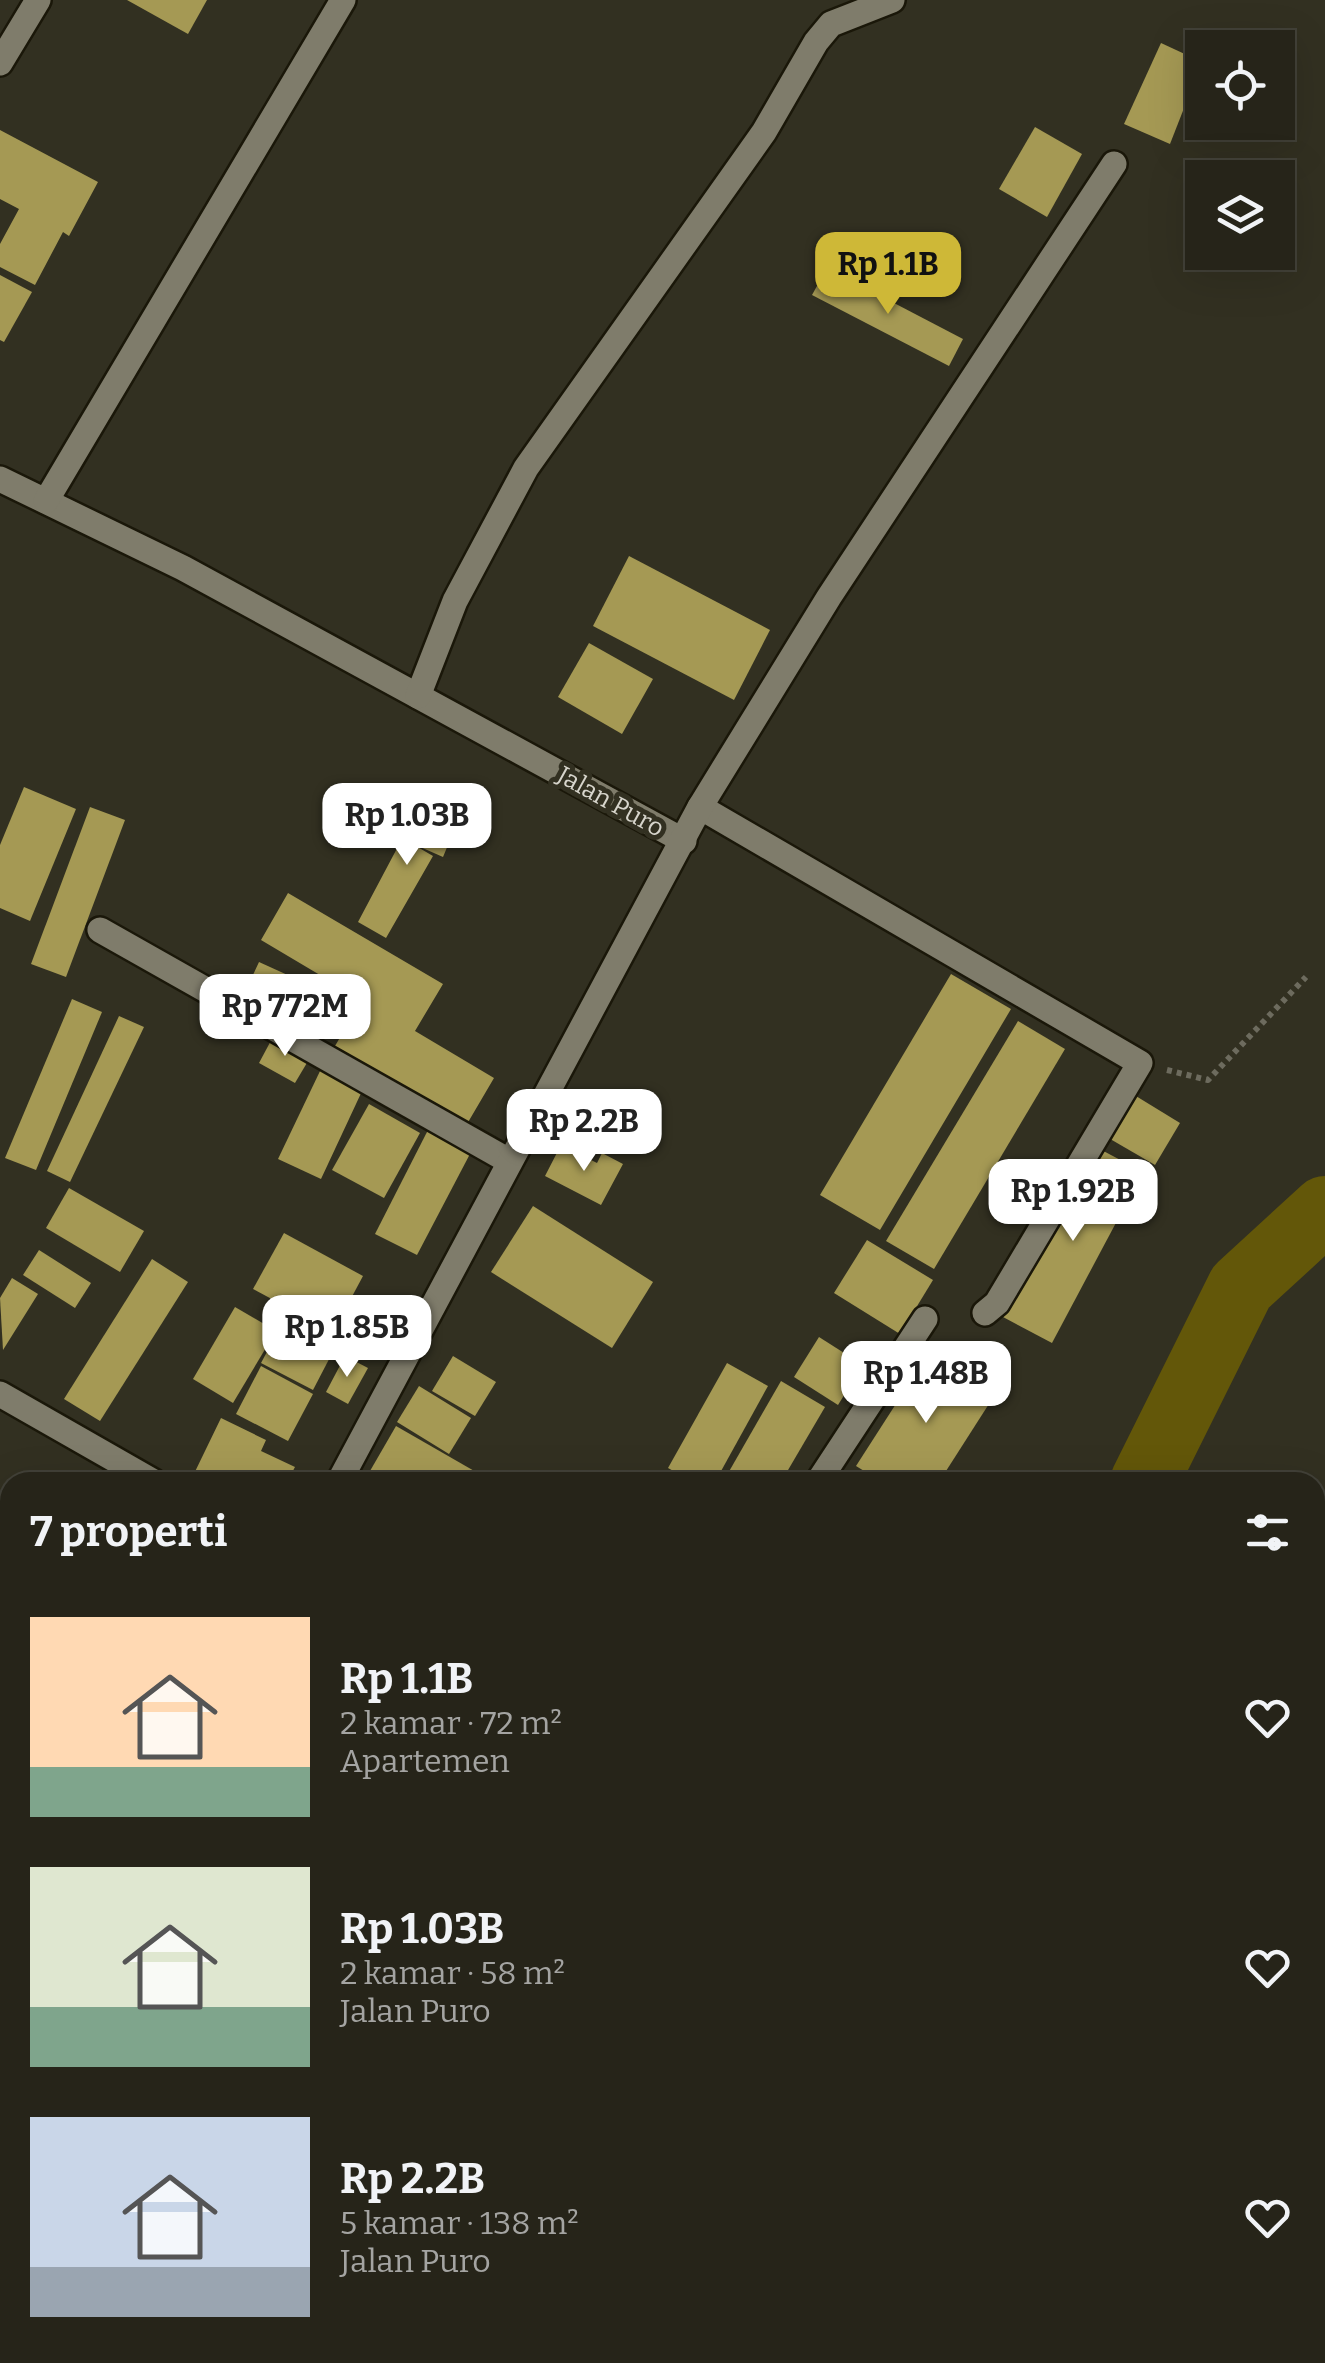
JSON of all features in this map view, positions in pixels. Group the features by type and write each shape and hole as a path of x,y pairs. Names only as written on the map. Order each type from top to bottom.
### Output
{"street":[{"path":"0,63 38,0"},
{"path":"46,501 343,0"},
{"path":"418,696 454,601 526,468 764,132 816,42 831,24 892,0"},
{"path":"684,841 700,807 829,597 1114,164"},
{"name":"Jalan Puro","path":"0,478 183,568 684,841 508,1161 345,1472"},
{"path":"700,807 1140,1063 997,1303 985,1313"},
{"path":"100,930 508,1161"},
{"path":"825,1472 926,1319"},
{"path":"0,1394 136,1472"}],"path":[{"path":"1140,1063 1208,1080 1306,977"}],"building":[{"path":"127,0 207,0 188,34"},
{"path":"1161,43 1185,54 1185,106 1170,144 1124,124"},
{"path":"1035,127 1082,154 1047,217 999,189"},
{"path":"0,130 98,182 69,236 63,232 35,285 0,267 0,244 19,209 0,199"},
{"path":"827,268 963,339 949,366 812,295"},
{"path":"0,275 32,292 4,342 0,340"},
{"path":"629,556 770,630 734,700 593,626"},
{"path":"589,643 653,679 622,734 558,697"},
{"path":"24,787 76,809 30,921 0,908 0,845"},
{"path":"420,805 458,821 443,857 409,842 433,856 386,938 358,922"},
{"path":"90,807 125,820 66,977 31,964"},
{"path":"288,893 443,984 415,1031 494,1078 467,1124 335,1046 362,1000 261,940"},
{"path":"259,962 292,977 278,1008 245,992"},
{"path":"951,974 1011,1009 880,1230 820,1195"},
{"path":"292,977 337,991 325,1030 280,1016"},
{"path":"72,999 102,1012 36,1170 5,1158"},
{"path":"119,1016 144,1027 70,1182 47,1171"},
{"path":"1018,1021 1065,1049 934,1269 886,1241"},
{"path":"274,1035 311,1056 295,1083 259,1063"},
{"path":"321,1069 363,1089 321,1179 278,1159"},
{"path":"1131,1093 1180,1123 1155,1165 1105,1136"},
{"path":"369,1104 420,1133 384,1198 332,1170"},
{"path":"428,1130 471,1152 417,1255 375,1234"},
{"path":"561,1145 597,1163 602,1153 623,1164 601,1205 545,1176"},
{"path":"1094,1146 1143,1172 1052,1343 1003,1317"},
{"path":"69,1188 144,1231 120,1272 46,1228"},
{"path":"533,1206 653,1282 612,1348 491,1272"},
{"path":"284,1233 363,1276 333,1332 253,1289"},
{"path":"867,1240 933,1280 900,1334 834,1293"},
{"path":"39,1250 91,1283 75,1308 23,1275"},
{"path":"152,1259 188,1282 100,1421 64,1399"},
{"path":"12,1278 38,1294 3,1350 0,1298"},
{"path":"235,1307 276,1331 233,1403 193,1379"},
{"path":"288,1313 339,1340 313,1390 261,1363"},
{"path":"819,1337 863,1365 838,1405 794,1377"},
{"path":"928,1354 994,1396 945,1472 866,1472 856,1466"},
{"path":"345,1356 368,1368 348,1404 326,1392"},
{"path":"453,1356 496,1382 475,1416 432,1391"},
{"path":"727,1363 768,1386 721,1472 675,1472 668,1468"},
{"path":"261,1366 313,1394 288,1441 236,1414"},
{"path":"781,1381 825,1407 787,1472 729,1472"},
{"path":"419,1386 471,1418 449,1454 397,1422"},
{"path":"221,1418 266,1440 261,1451 295,1467 292,1472 195,1472"},
{"path":"396,1426 476,1472 372,1472"}],"waterway":[{"path":"1149,1472 1241,1287 1325,1210"}]}
